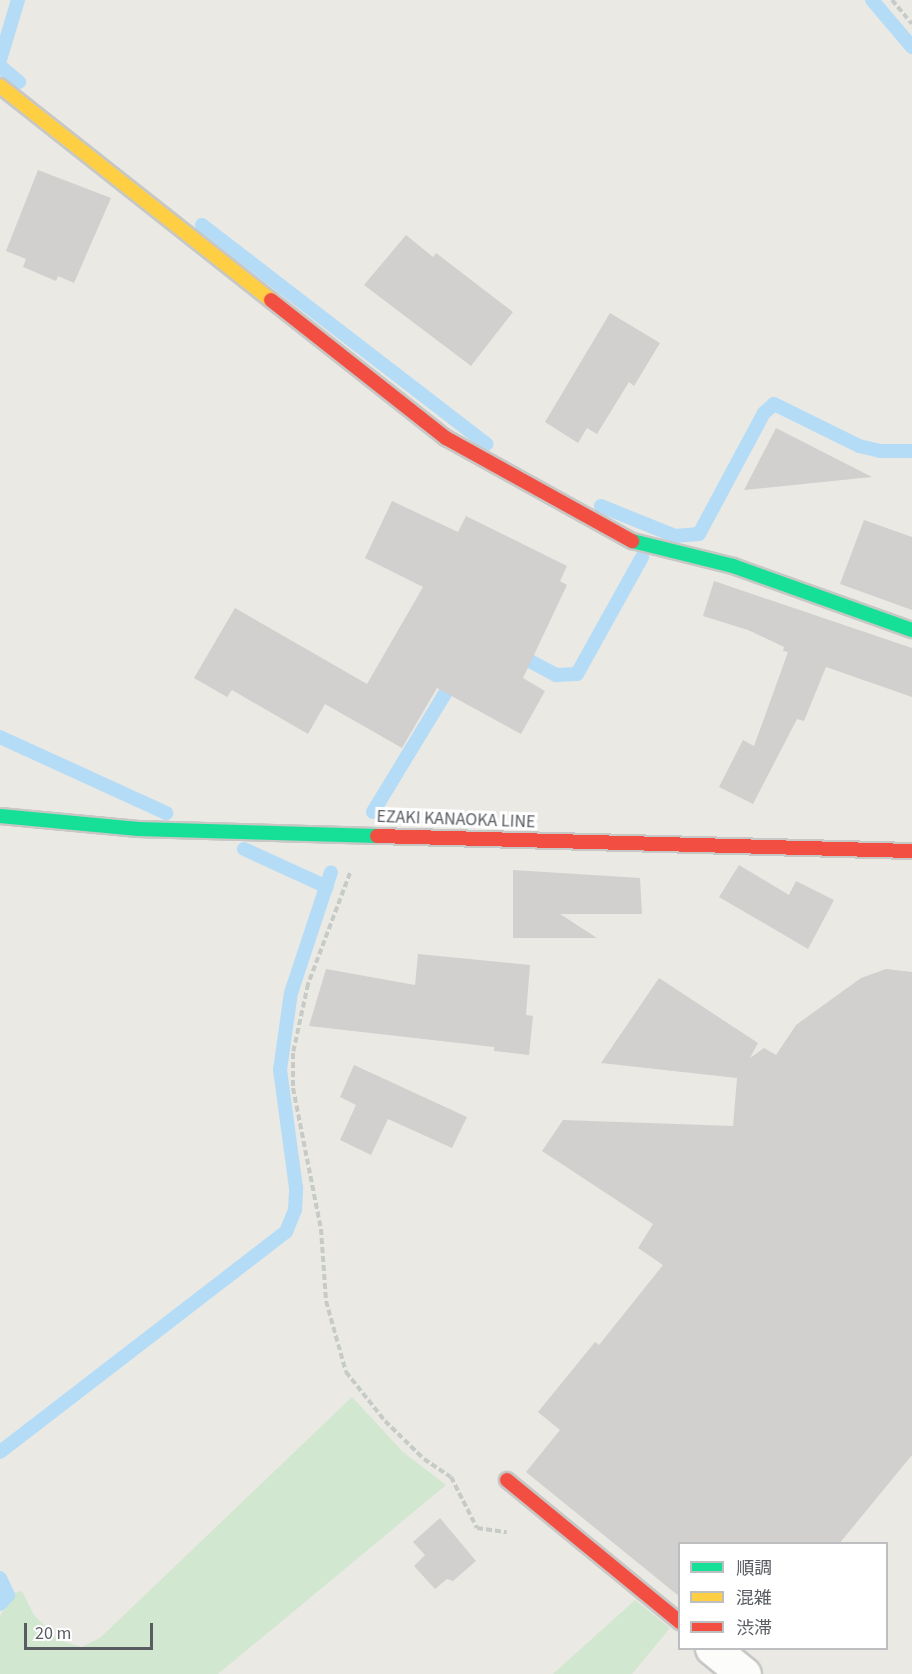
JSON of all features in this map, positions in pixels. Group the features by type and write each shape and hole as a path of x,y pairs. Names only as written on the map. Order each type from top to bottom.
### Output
{"street":[{"path":"0,86 446,438 490,465 638,544 733,566 912,630"},
{"name":"EZAKI KANAOKA LINE","path":"0,816 138,829 912,852"},
{"path":"507,1480 678,1620"},
{"path":"714,1650 744,1674"}],"path":[{"path":"892,0 912,24"},
{"path":"364,836 308,984 293,1053 293,1088 321,1229 326,1301 346,1372 385,1421 424,1460 451,1477 477,1528 512,1533"}],"green space":[{"path":"352,1397 403,1452 446,1485 218,1674 0,1674 0,1616 15,1593 22,1591 34,1615 57,1639 81,1647 100,1638"},
{"path":"635,1600 670,1628 632,1674 553,1674"}],"building":[{"path":"38,170 111,198 74,283 58,276 56,281 23,267 26,259 6,251"},
{"path":"406,235 433,257 436,253 513,312 471,366 364,285"},
{"path":"610,313 660,343 634,386 629,382 597,434 587,428 578,443 545,422"},
{"path":"776,428 872,477 744,490"},
{"path":"392,501 458,532 466,516 567,566 560,581 567,585 523,678 545,691 521,734 437,688 402,748 325,704 308,734 232,690 227,697 194,678 235,608 367,684 423,587 365,558"},
{"path":"864,520 912,537 912,610 840,584"},
{"path":"714,581 912,648 912,697 826,667 804,721 797,719 753,804 719,787 743,740 754,746 788,652 783,651 784,647 748,630 703,616"},
{"path":"739,865 789,895 796,881 834,900 808,949 719,897"},
{"path":"513,870 640,878 642,914 560,914 597,938 513,938"},
{"path":"418,954 530,965 526,1015 533,1016 529,1055 494,1051 494,1047 309,1026 326,969 415,985"},
{"path":"886,969 912,972 912,1455 841,1542 678,1542 678,1595 526,1472 560,1430 538,1412 595,1342 599,1345 663,1265 638,1248 653,1224 542,1151 563,1120 733,1126 737,1078 601,1063 659,978 758,1043 750,1058 764,1048 776,1055 796,1025 861,978"},
{"path":"354,1065 467,1117 452,1148 388,1119 371,1155 340,1140 356,1105 340,1097"},
{"path":"440,1518 476,1561 453,1581 447,1579 435,1589 414,1566 425,1555 413,1542"}],"waterway":[{"path":"0,60 18,0"},
{"path":"872,0 912,47"},
{"path":"0,66 19,82"},
{"path":"202,225 486,444"},
{"path":"601,506 675,536 699,534 764,413 774,404 859,446 880,451 912,451"},
{"path":"515,653 556,675 577,674 642,557"},
{"path":"373,812 455,677"},
{"path":"0,737 166,813"},
{"path":"244,849 327,887"},
{"path":"0,1452 286,1232 295,1210 296,1188 280,1070 291,993 331,872"},
{"path":"0,1578 8,1595 0,1604"}],"traffic: fast":[{"path":"632,541 733,566 912,630"},
{"path":"0,816 138,829 377,836"}],"traffic: slow":[{"path":"0,86 271,300"}],"traffic: jam":[{"path":"271,300 446,438 632,541"},
{"path":"377,836 912,851"},
{"path":"507,1480 678,1620"}]}
